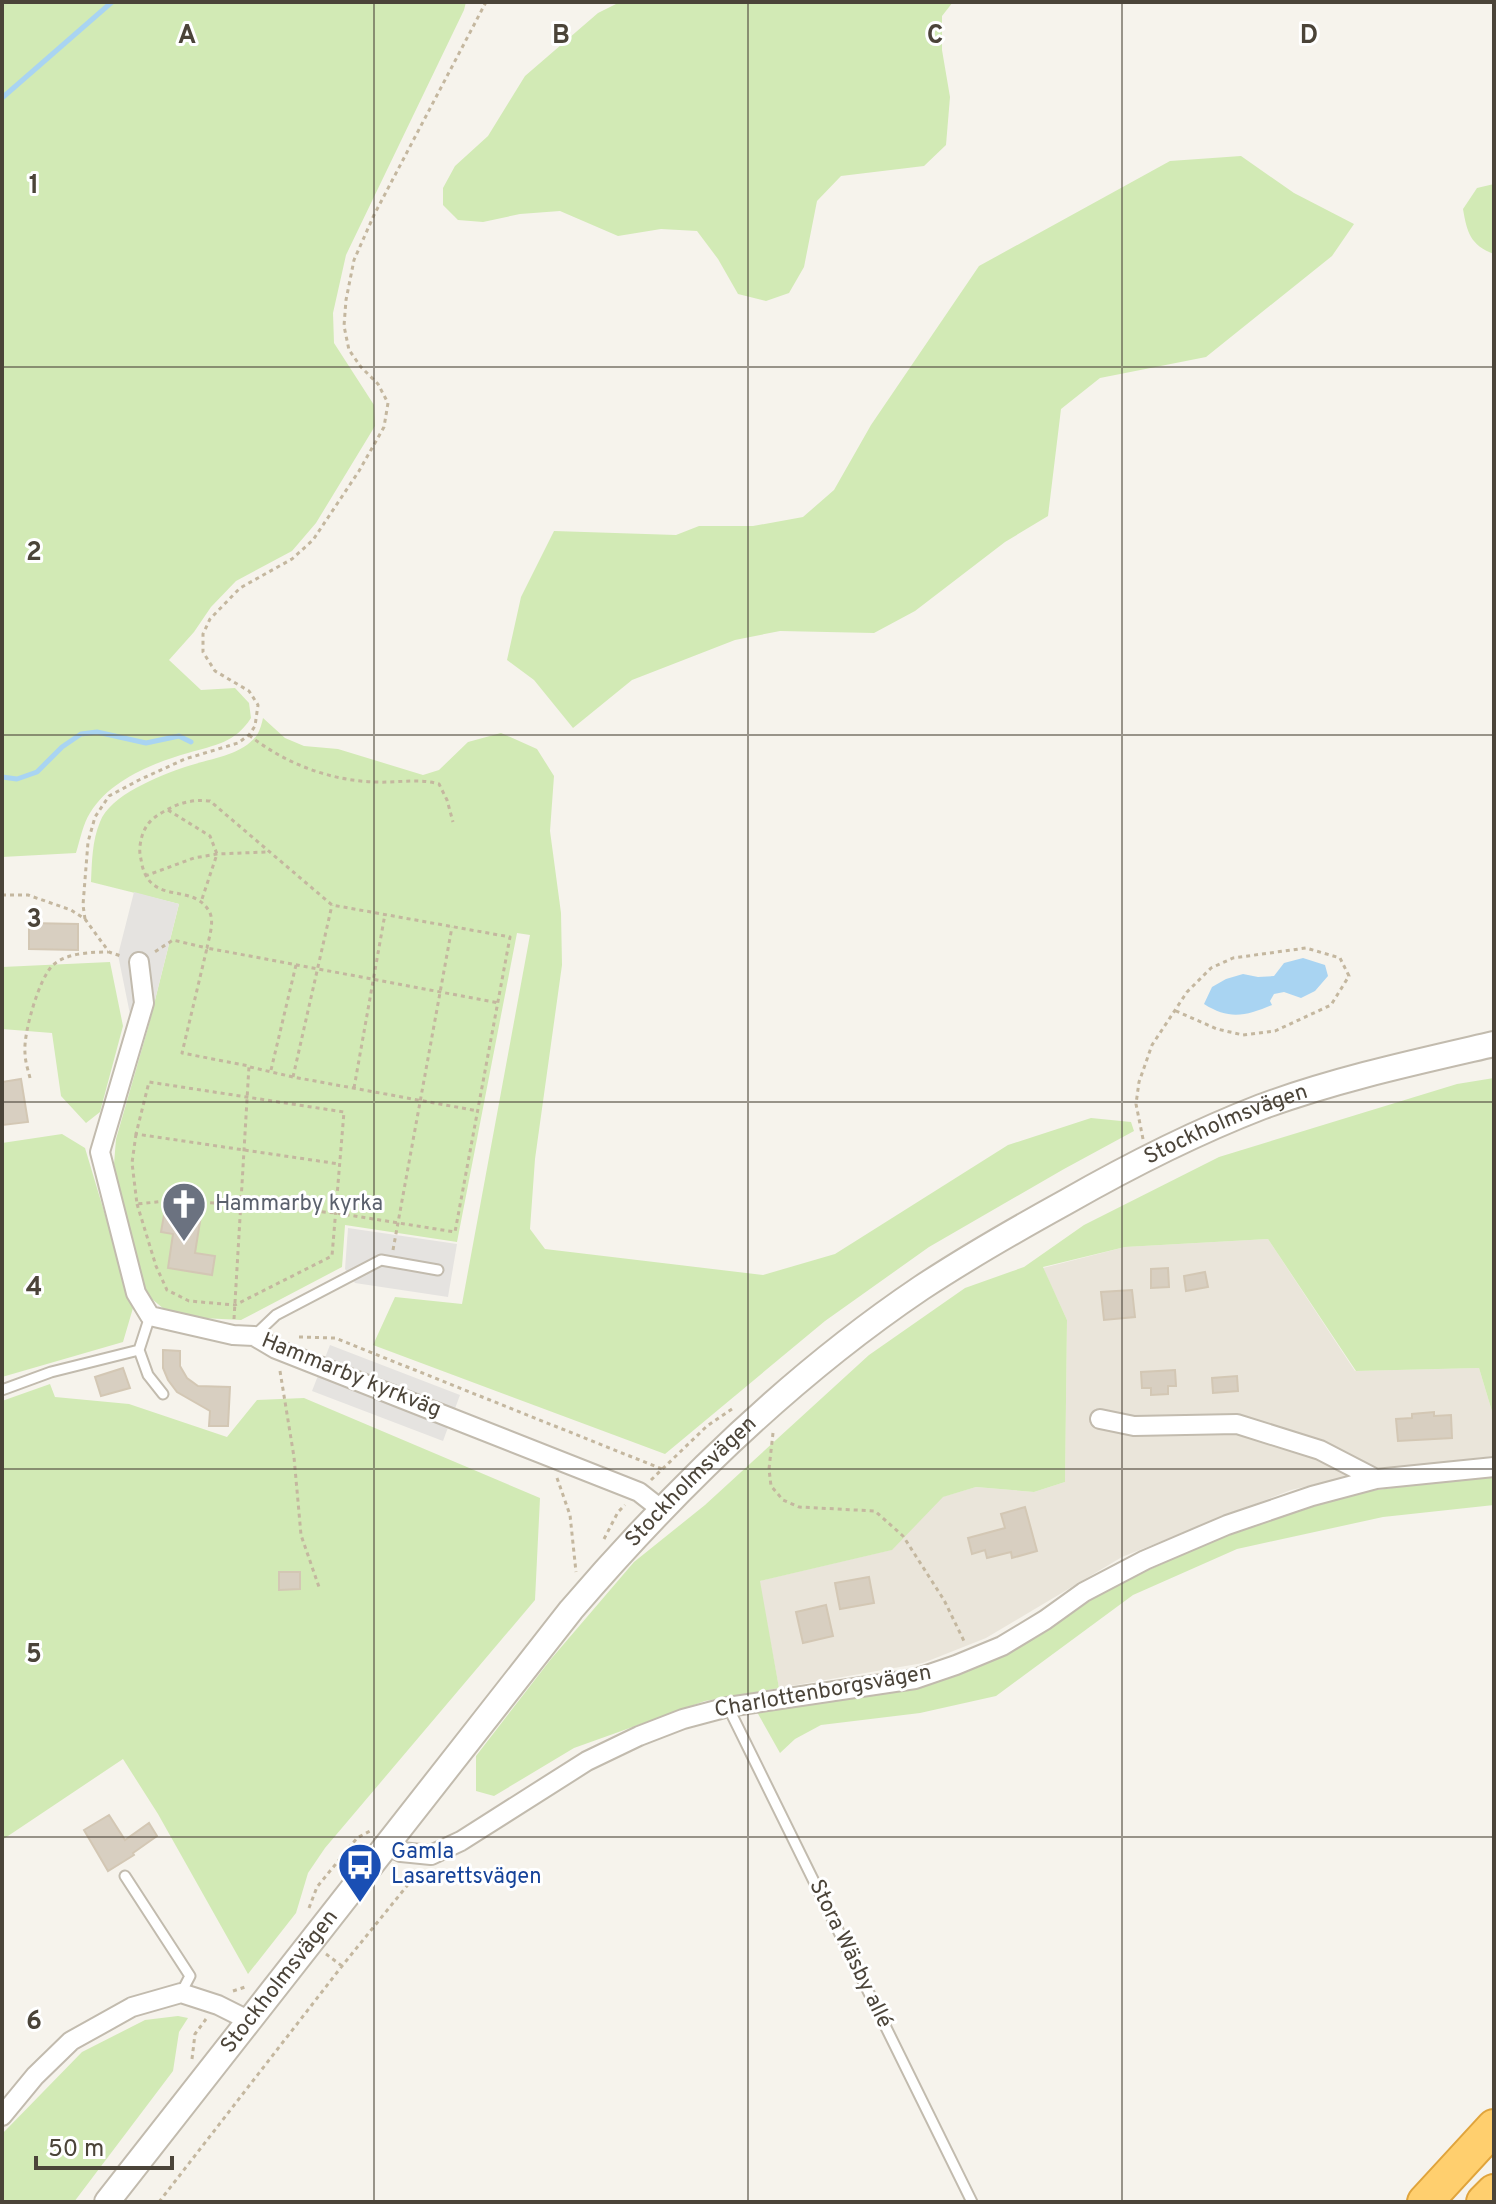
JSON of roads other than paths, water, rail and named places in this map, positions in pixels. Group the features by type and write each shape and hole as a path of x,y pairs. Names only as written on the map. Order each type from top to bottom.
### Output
{"highway":[{"path":"1425,2202 1494,2127"},
{"path":"1484,2202 1494,2192"}],"street":[{"path":"139,962 144,1003 100,1152 136,1293 150,1316"},
{"name":"Stockholmsvägen","path":"107,2202 571,1610 619,1554 764,1410 919,1290 978,1251 1104,1180 1187,1139 1262,1107 1387,1068 1494,1044"},
{"name":"Hammarby kyrkväg","path":"150,1316 233,1335 254,1336 276,1349 639,1492 662,1510"},
{"path":"1100,1419 1134,1426 1237,1424 1320,1450 1376,1479"},
{"name":"Charlottenborgsvägen","path":"386,1845 401,1852 431,1855 461,1841 587,1761 668,1725 728,1707 915,1679 972,1659 1002,1646 1084,1592 1145,1560 1227,1525 1312,1496 1376,1479 1494,1467"},
{"path":"2,2116 35,2076 71,2041 132,2007 181,1993 218,2005 250,2021"}],"lane":[{"path":"254,1336 276,1315 381,1260 438,1270"},
{"path":"150,1316 139,1350 148,1375 163,1394"},
{"path":"2,1390 51,1372 139,1350"},
{"name":"Stora Wäsby allé","path":"728,1707 972,2202"},
{"path":"125,1876 190,1976 181,1993"}],"water":[{"path":"1303,958 1325,965 1328,976 1315,991 1301,998 1284,992 1274,994 1270,1001 1272,1005 1238,1015 1204,1004 1212,987 1226,979 1243,974 1274,976 1284,963"}],"waterway":[{"path":"2,98 112,2"},
{"path":"2,777 17,779 37,772 62,747 81,734 97,732 146,743 179,736 191,742"}],"place":[{"name":"Hammarby kyrka","path":"184,1243"},
{"name":"Gamla Lasarettsvägen","path":"360,1904"}]}
